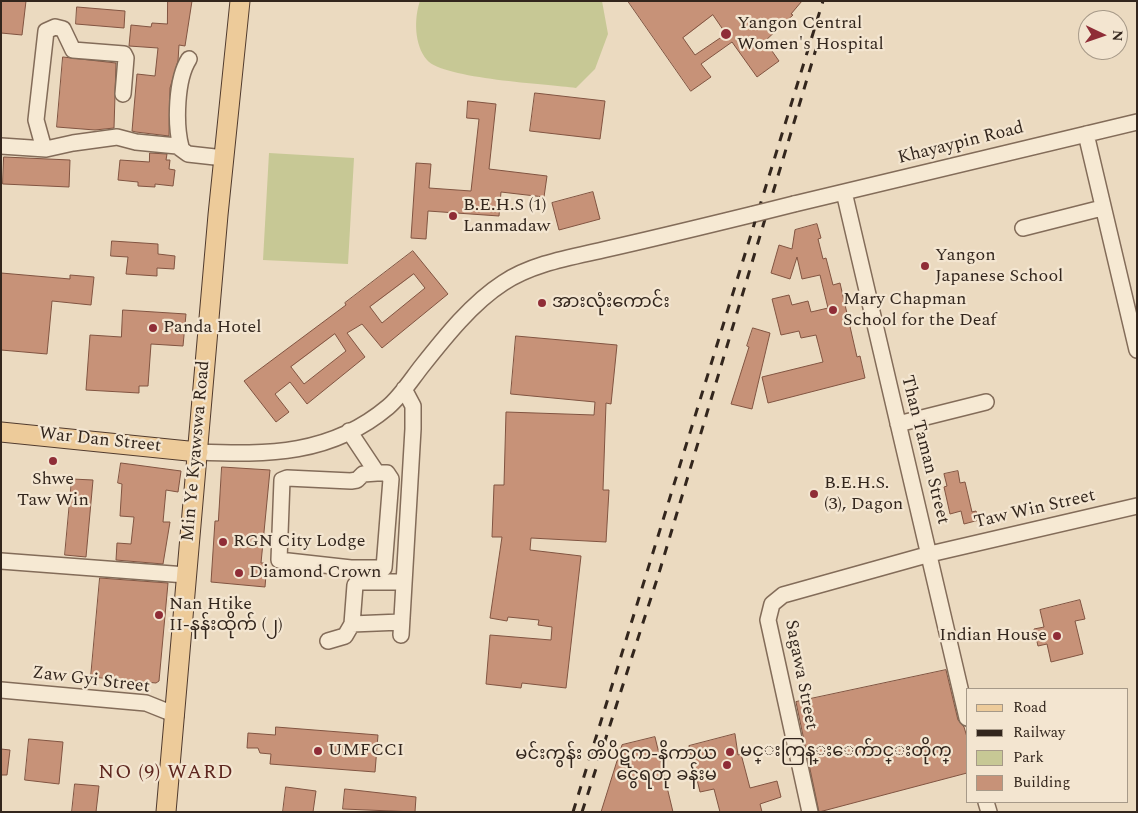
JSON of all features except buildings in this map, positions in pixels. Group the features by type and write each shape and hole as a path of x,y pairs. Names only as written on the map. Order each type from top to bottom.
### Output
{"main road":[{"name":"Min Ye Kyawswa Road","path":"166,812 224,158 240,1"},
{"name":"War Dan Street","path":"1,432 198,452"}],"street":[{"path":"44,149 36,120 46,31 55,27 63,29 73,50 124,54 126,58 123,94"},
{"path":"189,59 182,71 177,132 181,147 188,154 224,158"},
{"name":"Khayaypin Road","path":"198,452 243,454 289,451 328,440 372,419 389,406 440,344 487,295 504,282 531,269 573,257 1137,122"},
{"path":"1086,134 1137,350"},
{"path":"1,146 44,149 116,137 181,147"},
{"name":"Than Taman Street","path":"844,192 966,714"},
{"path":"1023,228 1102,208"},
{"path":"352,624 401,629 413,429 413,406 404,388"},
{"path":"898,424 986,402"},
{"path":"349,431 377,473"},
{"path":"377,473 388,473 390,478 384,568 351,568 279,560 282,480 287,478 351,482 357,480 362,474 377,473"},
{"name":"Taw Win Street","path":"772,604 783,595 930,554 1137,506"},
{"path":"1,562 186,575"},
{"path":"328,641 345,636 352,624 356,585 358,582 404,582"},
{"name":"Sagawa Street","path":"772,604 768,620 810,812"},
{"name":"Zaw Gyi Street","path":"1,690 146,703 176,715"}],"green space":[{"path":"420,1 602,1 608,34 595,69 576,88 474,76 453,72 427,60 420,47 416,31"},
{"path":"269,153 354,158 348,264 263,260"}],"railway":[{"path":"573,812 823,1"},
{"path":"582,812 659,573 816,49"}],"place":[{"name":"Yangon Central Women's Hospital","path":"726,34"},
{"name":"B.E.H.S (1) Lanmadaw","path":"453,216"},
{"name":"Yangon Japanese School","path":"925,266"},
{"name":"အားလုံးကောင်း","path":"542,303"},
{"name":"Mary Chapman School for the Deaf","path":"833,310"},
{"name":"Panda Hotel","path":"153,328"},
{"name":"Shwe Taw Win","path":"53,461"},
{"name":"B.E.H.S. (3), Dagon","path":"814,494"},
{"name":"RGN City Lodge","path":"223,542"},
{"name":"Diamond Crown","path":"239,573"},
{"name":"Nan Htike II-နန်းထိုက် (၂)","path":"159,615"},
{"name":"Indian House","path":"1057,636"},
{"name":"UMFCCI","path":"318,751"},
{"name":"မင္းကြန္းေက်ာင္းတိုက္","path":"730,752"},
{"name":"မင်းကွန်း တိပိဋက-နိကာယ ငွေရတု ခန်းမ","path":"727,765"}],"district":[{"name":"NO (9) WARD","path":"166,774"}]}
